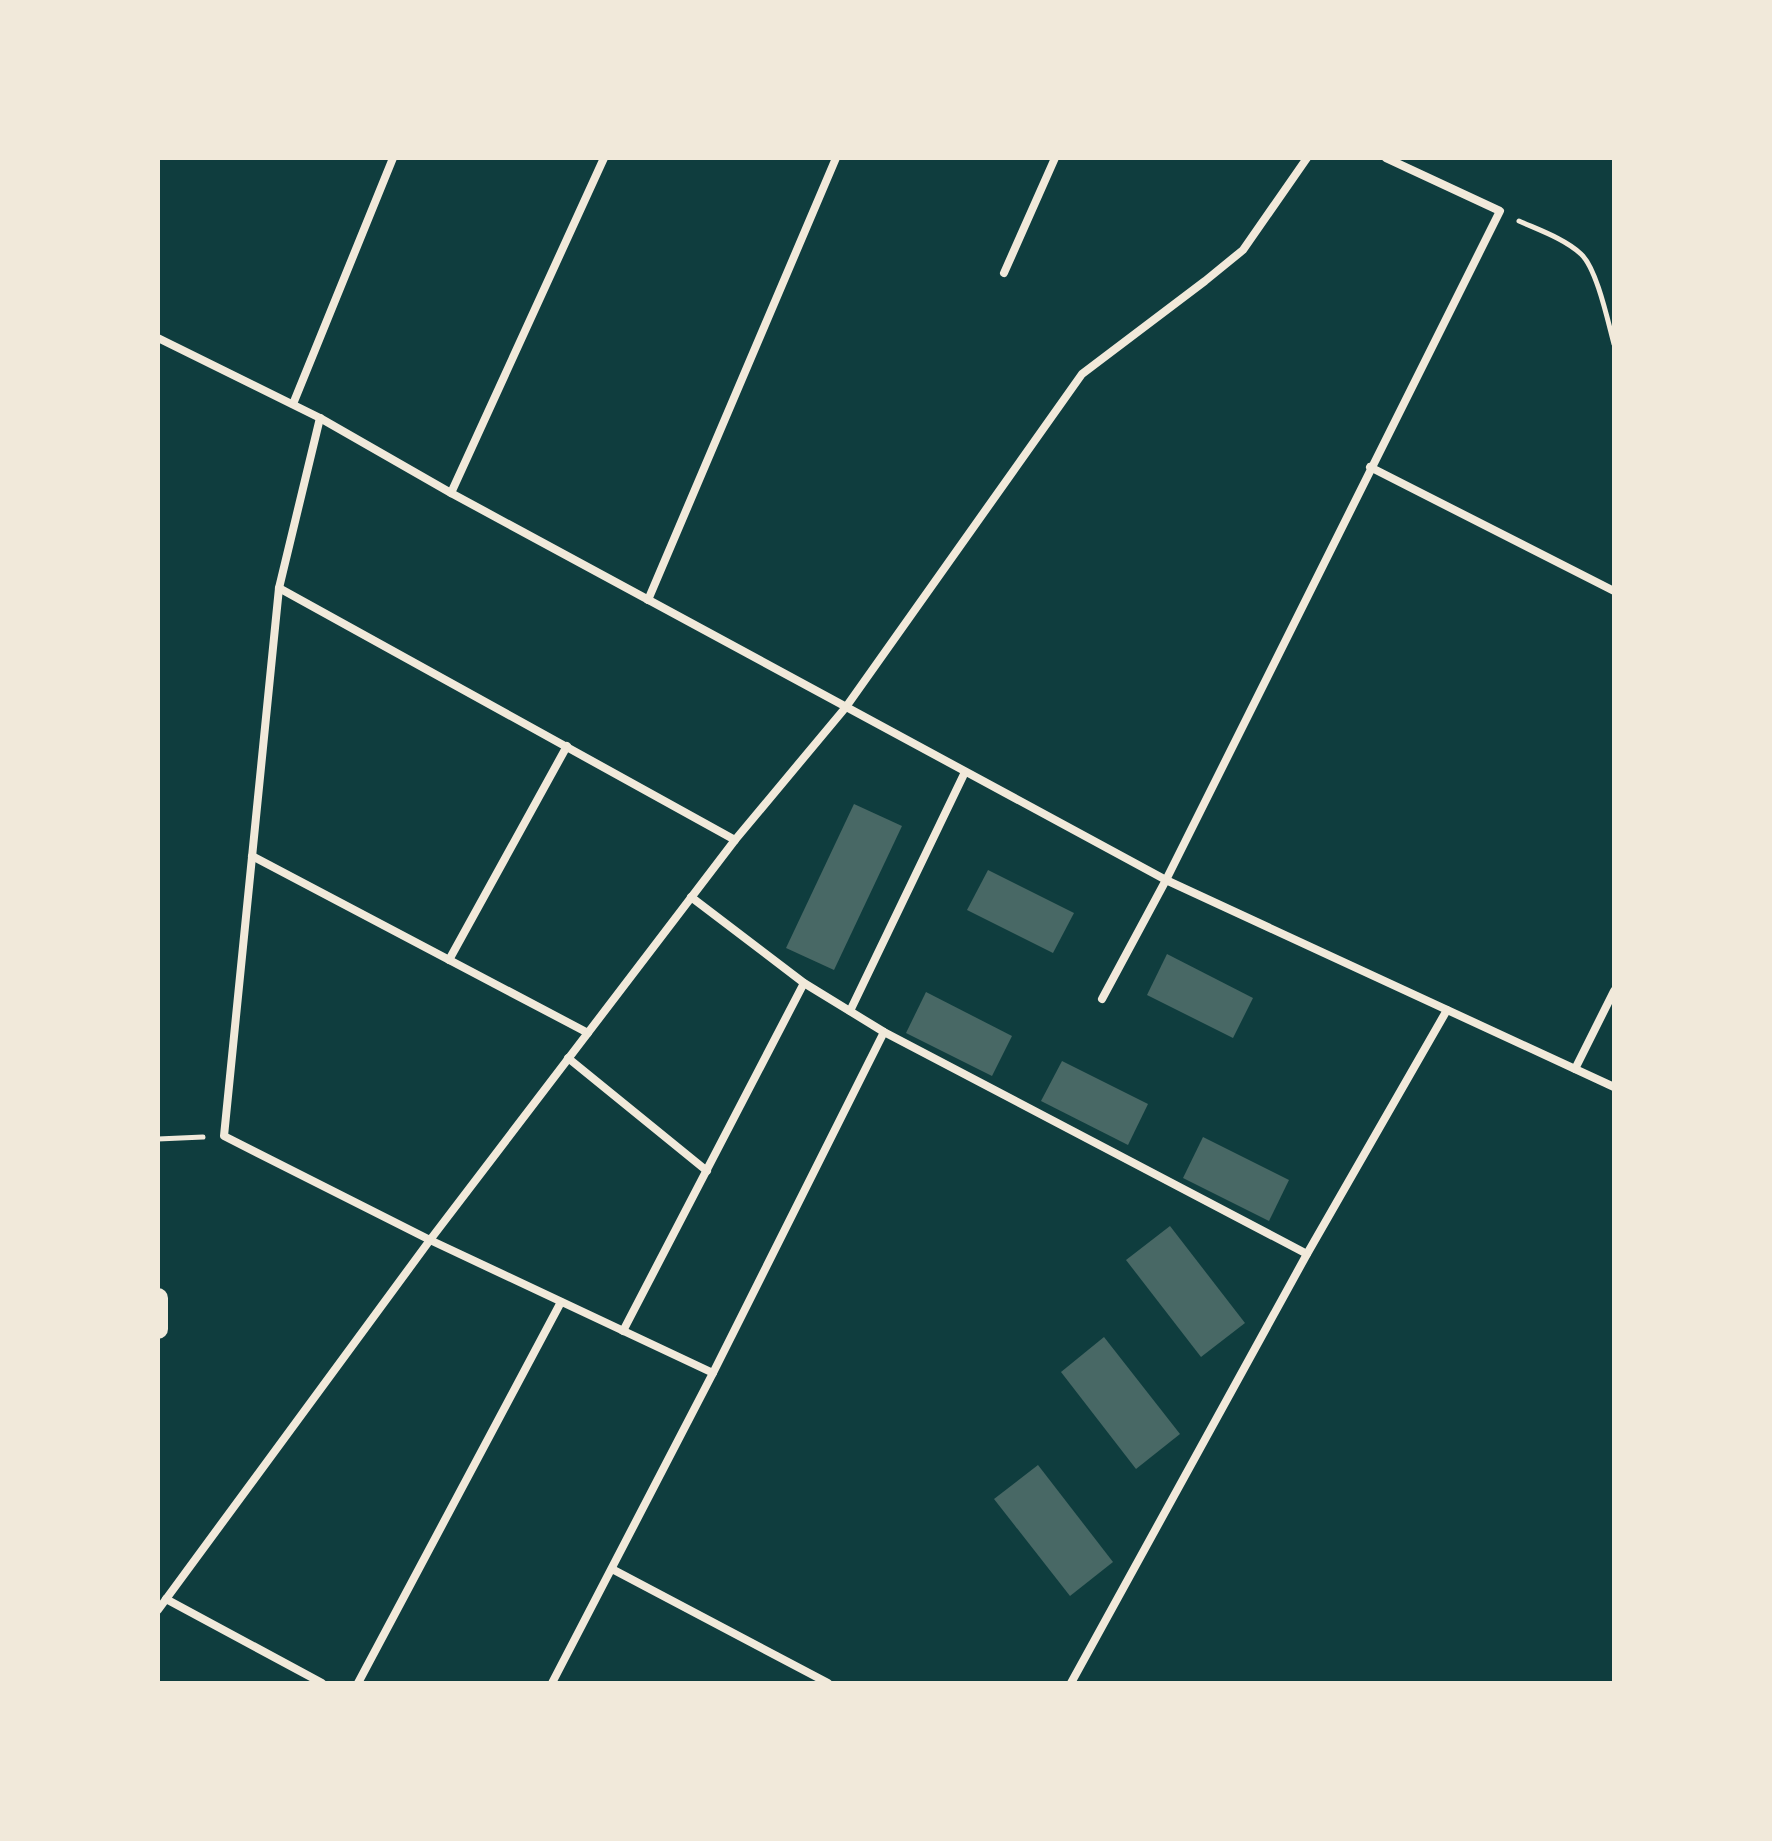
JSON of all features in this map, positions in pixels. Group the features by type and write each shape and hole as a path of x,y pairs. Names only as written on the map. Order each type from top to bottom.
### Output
{"main road":[{"path":"158,1298 158,1329"}],"street":[{"path":"293,404 393,158"},
{"path":"451,493 604,158"},
{"path":"648,600 836,158"},
{"path":"1004,273 1055,158"},
{"path":"158,1610 568,1058 735,840 846,707 1082,374 1243,250 1307,158"},
{"path":"1102,999 1166,880 1500,211 1386,158"},
{"path":"158,338 320,418 451,493 1166,880 1614,1087"},
{"path":"320,418 279,588 224,1136 430,1240 713,1373"},
{"path":"1370,467 1614,591"},
{"path":"279,588 735,840"},
{"path":"449,960 567,746"},
{"path":"850,1011 965,772"},
{"path":"252,856 588,1033"},
{"path":"691,897 804,983 884,1032 1307,1254"},
{"path":"623,1331 804,983"},
{"path":"1575,1069 1614,991"},
{"path":"1071,1683 1307,1254 1447,1010"},
{"path":"552,1683 713,1373 884,1032"},
{"path":"568,1058 707,1171"},
{"path":"358,1683 561,1302"},
{"path":"612,1569 828,1683"},
{"path":"166,1599 322,1683"}],"path":[{"path":"1500,211 1558,239 1583,255 1602,297 1614,344"},
{"path":"158,1139 224,1136"}],"building":[{"path":"854,804 902,826 834,970 786,948"},
{"path":"988,870 1074,913 1053,953 967,910"},
{"path":"1167,954 1253,998 1233,1038 1147,995"},
{"path":"926,992 1012,1036 992,1076 906,1033"},
{"path":"1062,1061 1148,1104 1128,1145 1041,1101"},
{"path":"1203,1137 1289,1180 1269,1221 1183,1178"},
{"path":"1170,1226 1245,1323 1201,1357 1126,1260"},
{"path":"1104,1337 1180,1434 1136,1469 1061,1372"},
{"path":"1038,1465 1113,1562 1070,1596 994,1499"}]}
